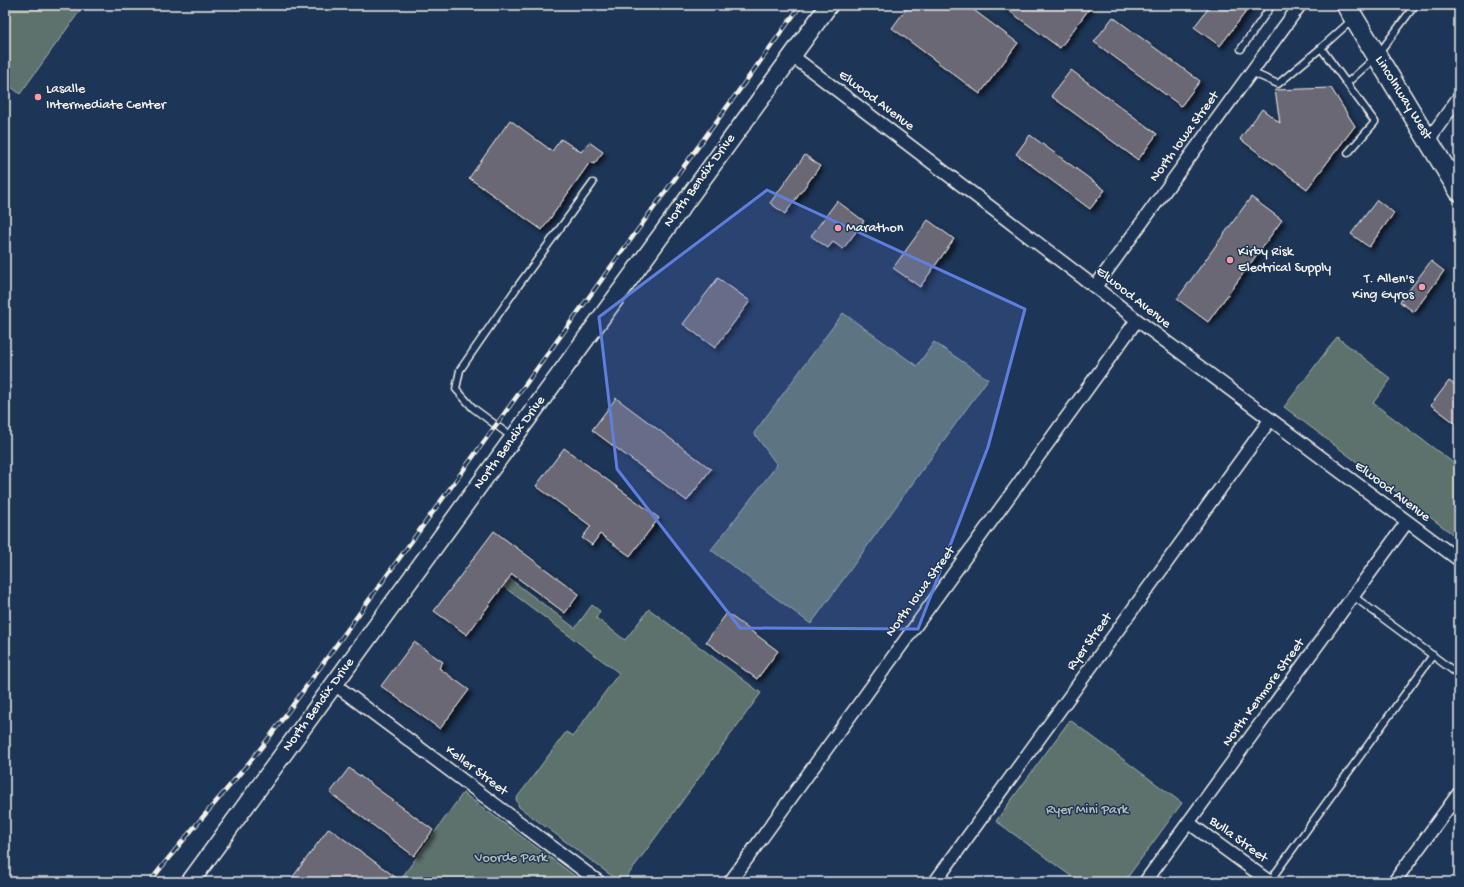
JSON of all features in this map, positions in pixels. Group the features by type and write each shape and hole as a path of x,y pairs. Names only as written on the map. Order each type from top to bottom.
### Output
{"main road":[{"name":"Lincolnway West","path":"1350,12 1459,191"}],"street":[{"name":"North Bendix Drive","path":"190,882 791,55 829,5"},
{"name":"North Iowa Street","path":"1095,287 1300,5"},
{"name":"Elwood Avenue","path":"791,55 1137,320 1459,560"},
{"path":"1428,139 1459,98"},
{"name":"North Iowa Street","path":"730,882 1137,320"},
{"name":"Ryer Street","path":"935,882 1270,420"},
{"name":"North Kenmore Street","path":"1145,882 1407,522"},
{"name":"Keller Street","path":"334,684 599,882"},
{"path":"1394,882 1459,793"},
{"name":"Bulla Street","path":"1189,823 1269,882"}],"lane":[{"path":"1241,49 1272,5"},
{"path":"1347,83 1377,56 1415,5"},
{"path":"1251,72 1278,84 1321,48 1350,12"},
{"path":"1321,48 1375,122 1348,153"},
{"path":"513,438 473,408 456,389 460,370 592,183"},
{"path":"1353,596 1459,675"},
{"path":"1269,882 1433,656"}],"highlighted area":[{"path":"767,190 1025,309 988,447 918,629 740,628 617,469 599,317"}],"green space":[{"path":"5,5 84,5 20,94 5,82"},
{"path":"843,313 917,366 934,342 988,379 811,624 711,550 777,465 754,433"},
{"path":"1337,337 1391,379 1373,403 1459,467 1459,539 1284,407"},
{"path":"510,579 575,628 592,605 600,611 596,618 625,640 649,609 761,693 623,882 620,882 519,807 516,799 566,732 573,736 619,673 504,587"},
{"name":"Ryer Mini Park","path":"1070,720 1182,803 1124,882 1079,882 996,821"},
{"name":"Voorde Park","path":"463,793 583,882 410,882 403,876"}],"building":[{"path":"909,5 967,5 1018,43 980,94 892,28"},
{"path":"1001,5 1092,5 1060,48"},
{"path":"1211,5 1251,5 1220,46 1194,27"},
{"path":"1113,17 1200,81 1181,106 1094,42"},
{"path":"1071,70 1157,134 1138,160 1051,96"},
{"path":"1331,88 1355,126 1307,189 1240,139 1262,109 1280,123 1275,90"},
{"path":"510,120 552,151 561,139 581,152 589,142 603,152 594,164 590,162 542,230 469,178"},
{"path":"1030,135 1105,190 1090,209 1016,154"},
{"path":"805,155 820,166 785,214 770,203"},
{"name":"Kirby Risk Electrical Supply","path":"1251,197 1282,220 1208,322 1177,299"},
{"path":"1377,200 1394,213 1369,247 1351,234"},
{"name":"Marathon","path":"837,201 864,221 843,249 833,242 828,248 811,236"},
{"path":"928,220 954,239 920,287 893,268"},
{"name":"T. Allen's King Gyros","path":"1431,261 1444,271 1414,312 1400,302"},
{"path":"718,278 750,301 715,348 683,324"},
{"path":"1449,381 1459,388 1459,426 1431,405"},
{"path":"616,398 711,469 687,501 592,430"},
{"path":"564,448 659,518 630,556 600,534 592,545 582,538 591,526 536,486"},
{"path":"494,531 579,594 565,613 512,574 467,635 434,611"},
{"path":"727,613 778,651 757,679 706,642"},
{"path":"414,642 443,662 439,668 469,690 440,729 381,686"},
{"path":"349,768 433,830 414,856 330,793"},
{"path":"329,828 402,882 289,882"}],"railway":[{"path":"150,882 271,735 801,5"}],"place":[{"name":"Lasalle Intermediate Center","path":"38,97"},
{"name":"Marathon","path":"838,228"},
{"name":"Kirby Risk Electrical Supply","path":"1230,260"},
{"name":"T. Allen's King Gyros","path":"1422,287"}]}
